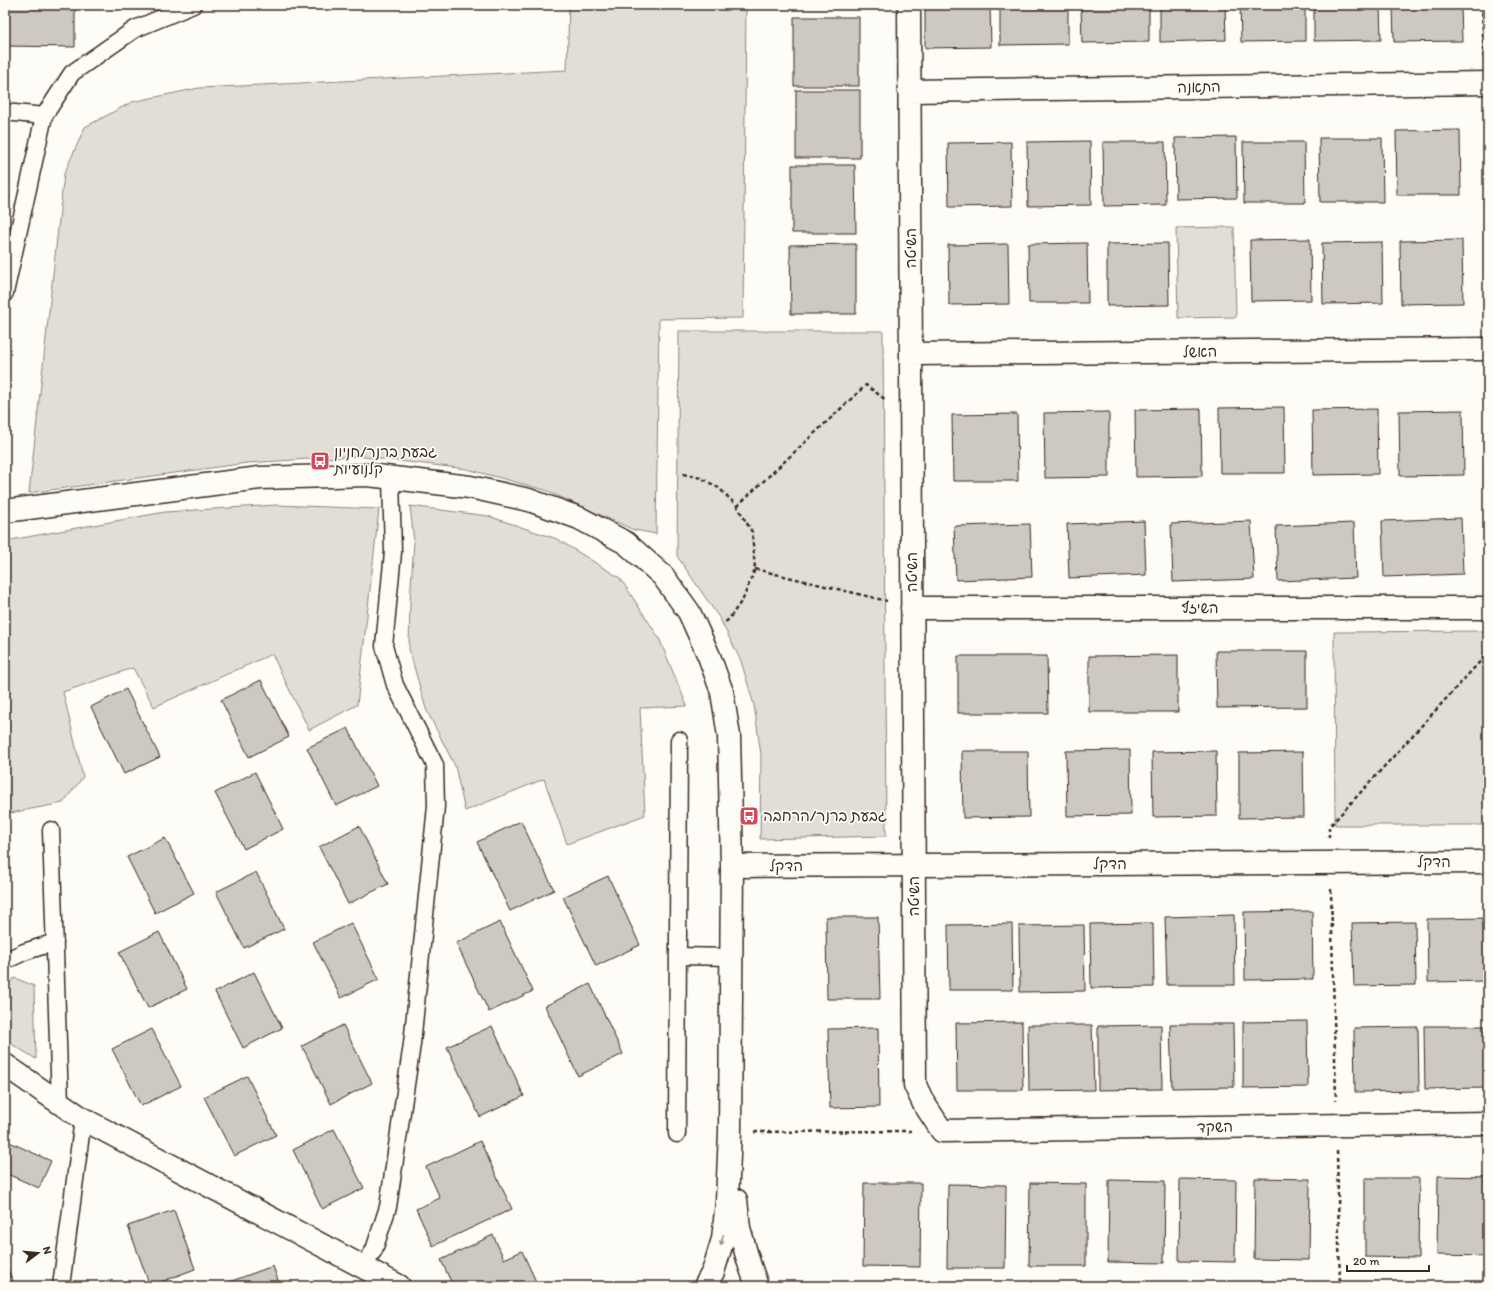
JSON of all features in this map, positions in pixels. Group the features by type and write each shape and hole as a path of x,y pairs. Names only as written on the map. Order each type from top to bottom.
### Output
{"street":[{"name":"השיטה","path":"909,5 915,1085 922,1102 942,1131"},
{"name":"התאנה","path":"910,91 1486,83"},
{"name":"האשל","path":"911,354 1488,349"},
{"path":"5,510 260,478 368,475 470,487 529,500 579,518 626,543 663,576 689,612 709,656 722,692 729,736 732,866 730,1132 727,1201 723,1239 713,1272 706,1286"},
{"name":"השיזף","path":"912,608 1488,608"},
{"name":"הדקל","path":"732,866 1488,862"},
{"path":"5,1065 83,1119 399,1286"},
{"name":"השקד","path":"942,1131 1488,1123"},
{"path":"730,1132 739,1228 749,1263 758,1286"}],"lane":[{"path":"5,293 44,116 72,73 135,29 193,5"},
{"path":"5,112 44,116"},
{"path":"363,1267 374,1250 388,1207 412,1044 436,806 435,765 395,685 384,646 394,552 392,478"},
{"path":"677,1134 679,740"},
{"path":"51,830 60,1103"},
{"path":"5,962 24,952 55,942"},
{"path":"678,956 731,957"},
{"path":"61,1286 83,1119"}],"path":[{"path":"1482,5 1486,83 1488,330"},
{"path":"737,506 866,385 911,417"},
{"path":"683,474 701,478 719,488 737,506 752,532 755,568 743,599 729,619 701,638"},
{"path":"755,568 912,608"},
{"path":"1340,1286 1329,827 1486,655 1488,637"},
{"path":"730,1132 942,1131"}],"shaded area":[{"path":"569,5 746,5 743,318 659,319 656,534 634,530 545,490 467,469 356,456 247,463 29,493 64,174 85,127 132,102 199,88 567,70"},
{"path":"1234,227 1236,317 1178,318 1176,228"},
{"path":"679,331 883,331 886,836 760,839 761,755 754,705 741,661 720,619 677,556"},
{"path":"277,505 379,509 357,705 309,730 272,654 154,707 133,668 63,692 83,777 63,803 5,814 5,541 165,512"},
{"path":"410,506 488,516 557,539 620,578 659,638 687,706 640,708 645,815 567,844 544,779 465,811 455,766 426,709 409,649 410,601 414,542"},
{"path":"1488,631 1488,825 1335,825 1334,632"},
{"path":"15,978 34,986 36,1059 5,1040 5,985"}],"building":[{"path":"6,5 75,5 75,47 6,46"},
{"path":"925,5 990,5 991,47 925,48"},
{"path":"1000,5 1068,5 1068,44 1000,45"},
{"path":"1081,5 1149,5 1149,42 1082,43"},
{"path":"1160,5 1225,5 1226,40 1160,42"},
{"path":"1240,5 1305,5 1305,41 1241,42"},
{"path":"1314,5 1380,5 1381,40 1314,41"},
{"path":"1393,5 1461,5 1462,41 1394,42"},
{"path":"794,17 859,17 859,86 794,86"},
{"path":"796,90 860,90 860,158 796,158"},
{"path":"1460,130 1461,195 1397,195 1396,131"},
{"path":"1236,137 1237,198 1176,199 1175,138"},
{"path":"1319,138 1382,138 1383,202 1320,202"},
{"path":"1090,141 1091,205 1028,206 1027,142"},
{"path":"1011,142 1012,206 949,207 948,143"},
{"path":"1103,142 1165,142 1166,205 1104,206"},
{"path":"1243,142 1304,142 1305,203 1244,203"},
{"path":"792,165 855,165 856,233 792,233"},
{"path":"1310,239 1311,300 1251,301 1250,240"},
{"path":"1462,240 1463,303 1401,304 1400,241"},
{"path":"1382,242 1383,303 1323,304 1322,243"},
{"path":"1087,243 1088,303 1029,303 1028,244"},
{"path":"1168,243 1169,305 1107,306 1107,244"},
{"path":"856,244 856,314 791,314 790,245"},
{"path":"1008,244 1009,304 949,305 948,245"},
{"path":"1284,407 1285,473 1220,473 1219,408"},
{"path":"1201,409 1202,476 1136,477 1135,410"},
{"path":"1377,409 1378,474 1313,475 1312,410"},
{"path":"1463,410 1464,475 1400,476 1399,411"},
{"path":"1109,412 1109,477 1045,478 1044,413"},
{"path":"1017,414 1018,481 953,481 952,415"},
{"path":"1461,518 1463,574 1384,577 1382,521"},
{"path":"1144,521 1146,575 1069,578 1067,524"},
{"path":"1251,521 1254,579 1173,582 1171,524"},
{"path":"1354,523 1356,578 1278,581 1276,526"},
{"path":"1030,524 1032,577 956,580 954,526"},
{"path":"1216,651 1307,651 1307,707 1217,708"},
{"path":"1178,655 1178,712 1089,712 1089,656"},
{"path":"958,656 1047,656 1048,713 958,713"},
{"path":"261,680 289,737 249,757 221,700"},
{"path":"126,689 160,757 124,774 91,707"},
{"path":"348,728 377,786 336,806 307,748"},
{"path":"1130,750 1131,815 1067,816 1066,751"},
{"path":"962,751 1028,751 1029,817 963,818"},
{"path":"1216,751 1217,816 1153,817 1152,752"},
{"path":"1303,752 1304,817 1239,818 1239,753"},
{"path":"255,772 283,829 244,849 215,793"},
{"path":"521,821 554,890 510,911 477,842"},
{"path":"359,826 388,884 348,904 319,847"},
{"path":"165,838 194,893 155,913 127,857"},
{"path":"256,872 284,929 244,948 216,892"},
{"path":"608,876 640,945 596,966 563,897"},
{"path":"1312,911 1313,979 1245,980 1244,912"},
{"path":"1234,915 1235,985 1167,985 1165,917"},
{"path":"826,917 878,917 880,999 827,999"},
{"path":"1488,918 1488,981 1428,982 1427,919"},
{"path":"500,922 533,991 489,1012 456,943"},
{"path":"1415,922 1416,985 1354,986 1352,923"},
{"path":"351,923 379,979 341,998 313,942"},
{"path":"1153,923 1154,987 1091,988 1090,924"},
{"path":"1012,924 1013,990 949,990 948,925"},
{"path":"1084,925 1085,991 1020,992 1019,926"},
{"path":"159,932 187,989 148,1008 119,952"},
{"path":"254,972 282,1028 243,1048 215,992"},
{"path":"590,984 623,1054 578,1076 545,1006"},
{"path":"1307,1021 1308,1087 1243,1088 1243,1022"},
{"path":"1022,1022 1023,1090 957,1090 956,1023"},
{"path":"1170,1024 1233,1024 1234,1087 1172,1088"},
{"path":"343,1025 372,1083 331,1104 302,1046"},
{"path":"1028,1025 1092,1025 1094,1090 1029,1091"},
{"path":"1161,1025 1162,1089 1098,1090 1098,1026"},
{"path":"492,1026 524,1096 480,1117 447,1047"},
{"path":"1424,1026 1485,1026 1486,1088 1425,1089"},
{"path":"1418,1027 1419,1091 1355,1092 1354,1028"},
{"path":"878,1028 879,1107 830,1108 828,1029"},
{"path":"152,1029 181,1086 141,1106 112,1049"},
{"path":"247,1076 276,1135 234,1156 204,1097"},
{"path":"334,1129 364,1188 322,1209 293,1150"},
{"path":"5,1140 51,1161 39,1188 5,1173"},
{"path":"480,1141 512,1209 433,1246 416,1209 440,1198 426,1167"},
{"path":"1438,1176 1488,1177 1488,1256 1437,1255"},
{"path":"1255,1178 1310,1179 1309,1260 1254,1259"},
{"path":"1365,1178 1419,1178 1418,1258 1365,1257"},
{"path":"1180,1179 1236,1180 1235,1262 1179,1261"},
{"path":"1109,1180 1165,1181 1164,1263 1108,1262"},
{"path":"864,1183 921,1183 920,1267 863,1266"},
{"path":"1030,1183 1086,1184 1086,1266 1029,1266"},
{"path":"948,1184 1006,1185 1005,1268 947,1268"},
{"path":"174,1210 195,1269 150,1286 128,1226"},
{"path":"493,1235 504,1259 522,1251 538,1286 483,1286 481,1282 473,1286 453,1286 441,1260"},
{"path":"5,1263 13,1281 5,1284"},
{"path":"273,1266 280,1286 231,1286 229,1282"}],"place":[{"name":"גבעת ברנר/חניון קלנועיות","path":"320,461"},
{"name":"גבעת ברנר/הרחבה","path":"749,816"}]}
